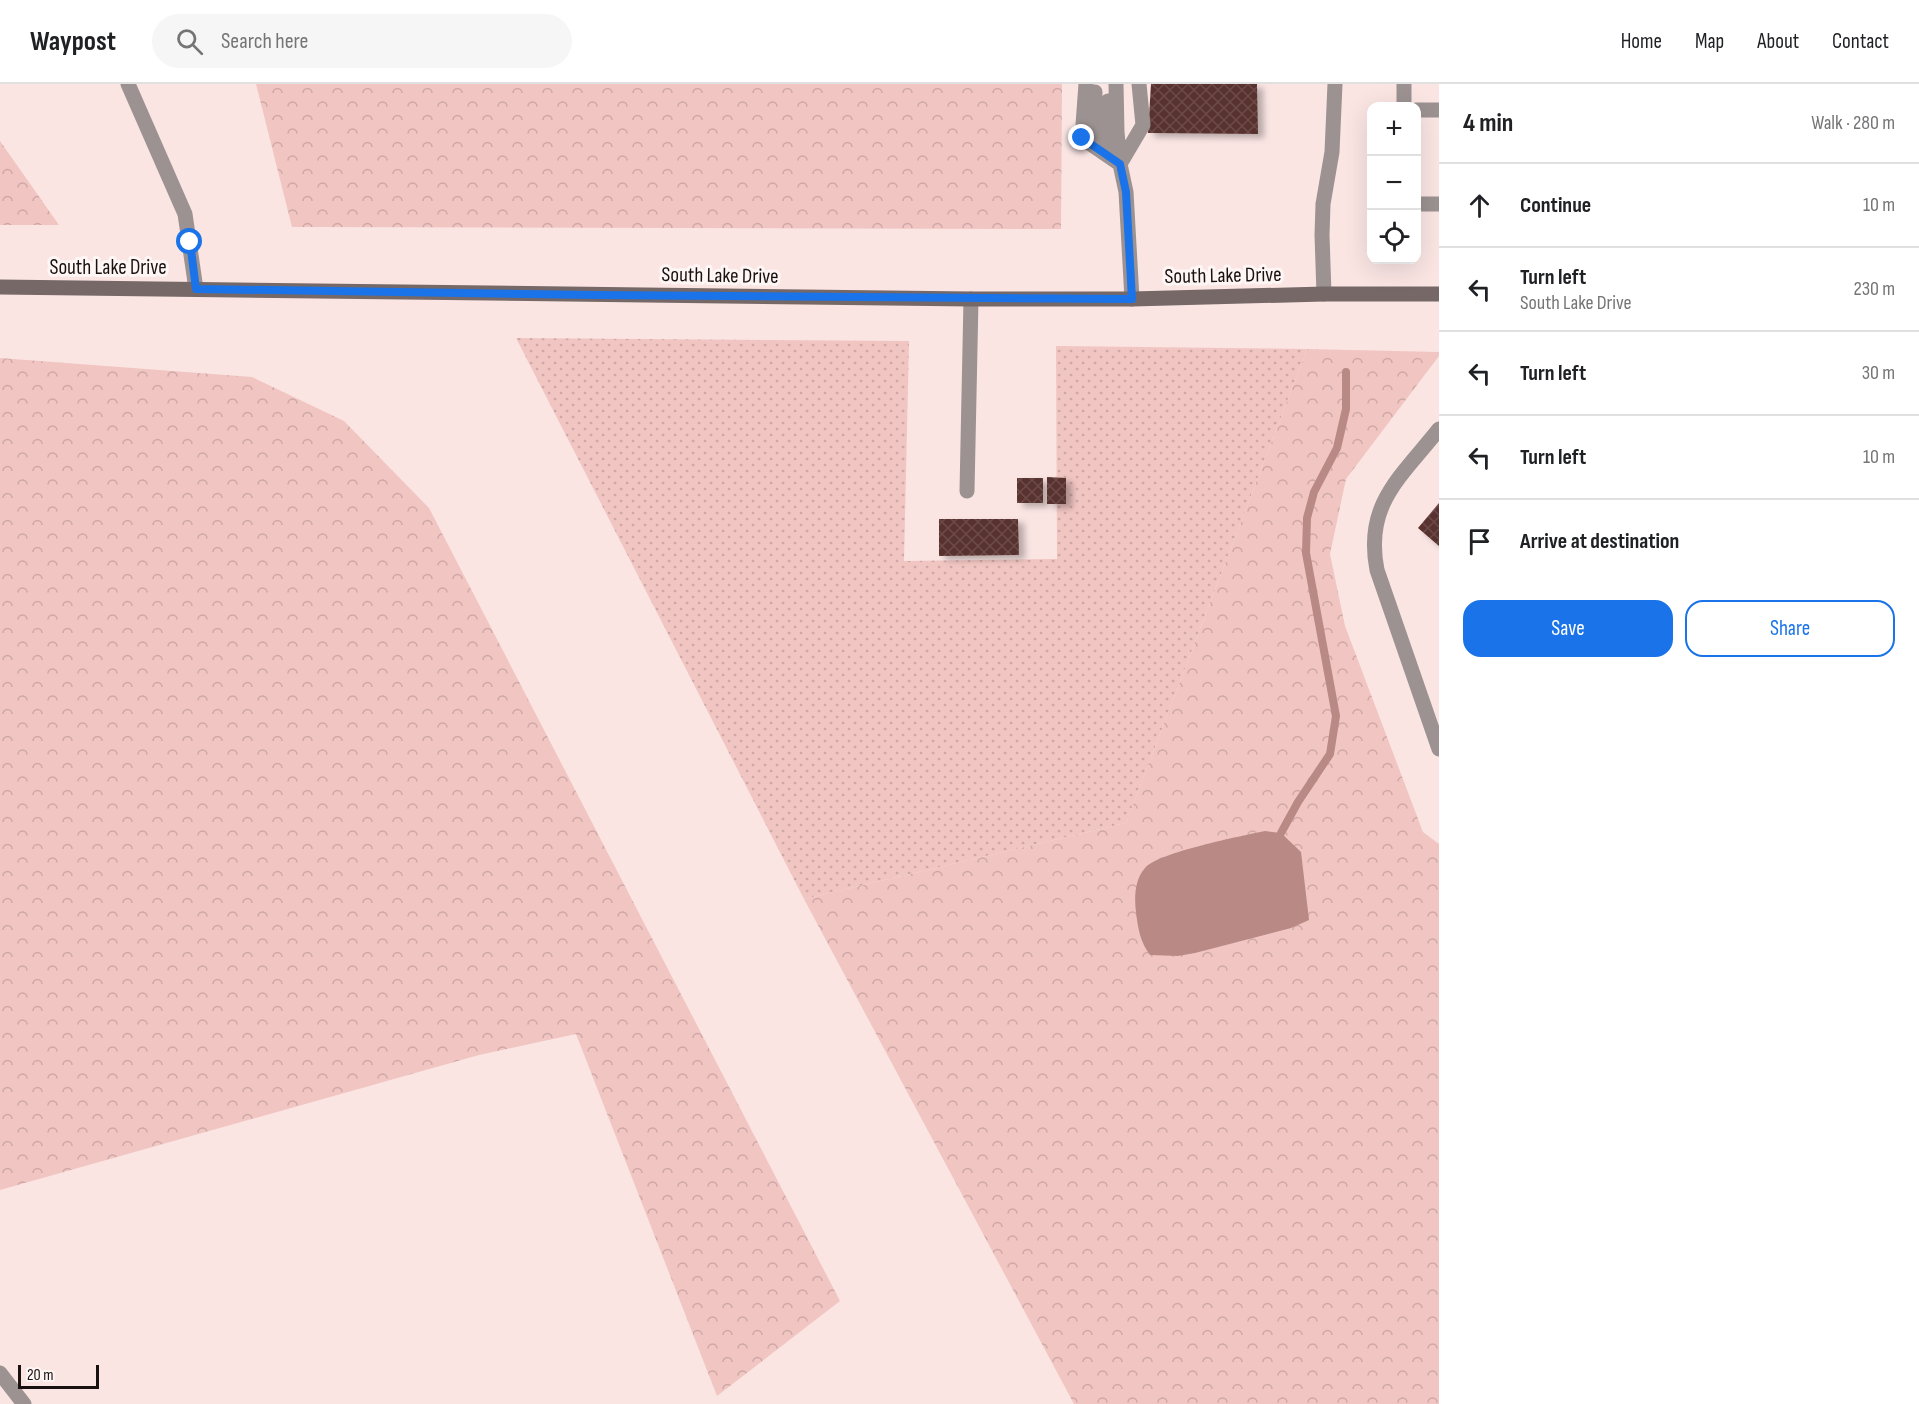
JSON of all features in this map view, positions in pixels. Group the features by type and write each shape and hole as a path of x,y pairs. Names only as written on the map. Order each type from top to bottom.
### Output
{"main road":[{"name":"South Lake Drive","path":"0,287 971,299 1439,294"}],"street":[{"path":"128,84 185,214 196,289"},
{"path":"1086,84 1082,138 1120,164"},
{"path":"1096,84 1094,132 1120,164"},
{"path":"1109,84 1105,136 1120,164"},
{"path":"1116,84 1120,164 1126,192 1132,299"},
{"path":"1120,164 1132,123 1130,84"},
{"path":"1120,164 1143,125 1139,84"},
{"path":"1324,294 1323,204 1332,152 1335,84"},
{"path":"1404,84 1404,102"},
{"path":"1421,110 1439,110"},
{"path":"1421,204 1439,204"},
{"path":"967,491 971,299"},
{"path":"1439,429 1386,495 1378,513 1374,532 1374,553 1377,570 1439,749"},
{"path":"0,1373 20,1403"}],"green space":[{"path":"256,84 1062,84 1061,229 292,227"},
{"path":"0,141 59,225 0,225"},
{"path":"516,338 909,341 904,561 1057,559 1056,346 1307,349 1126,823 804,899"},
{"path":"1307,349 1439,352 1439,356 1346,479 1330,554 1345,626 1423,832 1439,844 1439,1404 1074,1404 804,899 1126,823"},
{"path":"0,358 252,377 344,421 429,508 840,1301 717,1396 576,1034 479,1055 0,1190"}],"shaded area":[{"path":"1265,831 1281,833 1301,852 1309,920 1291,928 1195,953 1178,956 1150,955 1140,935 1135,906 1137,883 1145,868 1166,856"}],"building":[{"path":"1151,84 1257,84 1258,134 1148,133"},
{"path":"1047,477 1066,478 1066,504 1047,504"},
{"path":"1017,478 1043,478 1043,503 1017,503"},
{"path":"1439,503 1439,546 1418,528"},
{"path":"939,519 1018,519 1019,555 939,556"}],"waterway":[{"path":"1281,833 1298,802 1330,754 1336,716 1306,553 1307,518 1314,492 1337,448 1346,409 1346,372"}],"route":[{"path":"190,242 196,289 1132,299 1126,192 1120,164 1082,138"}]}
